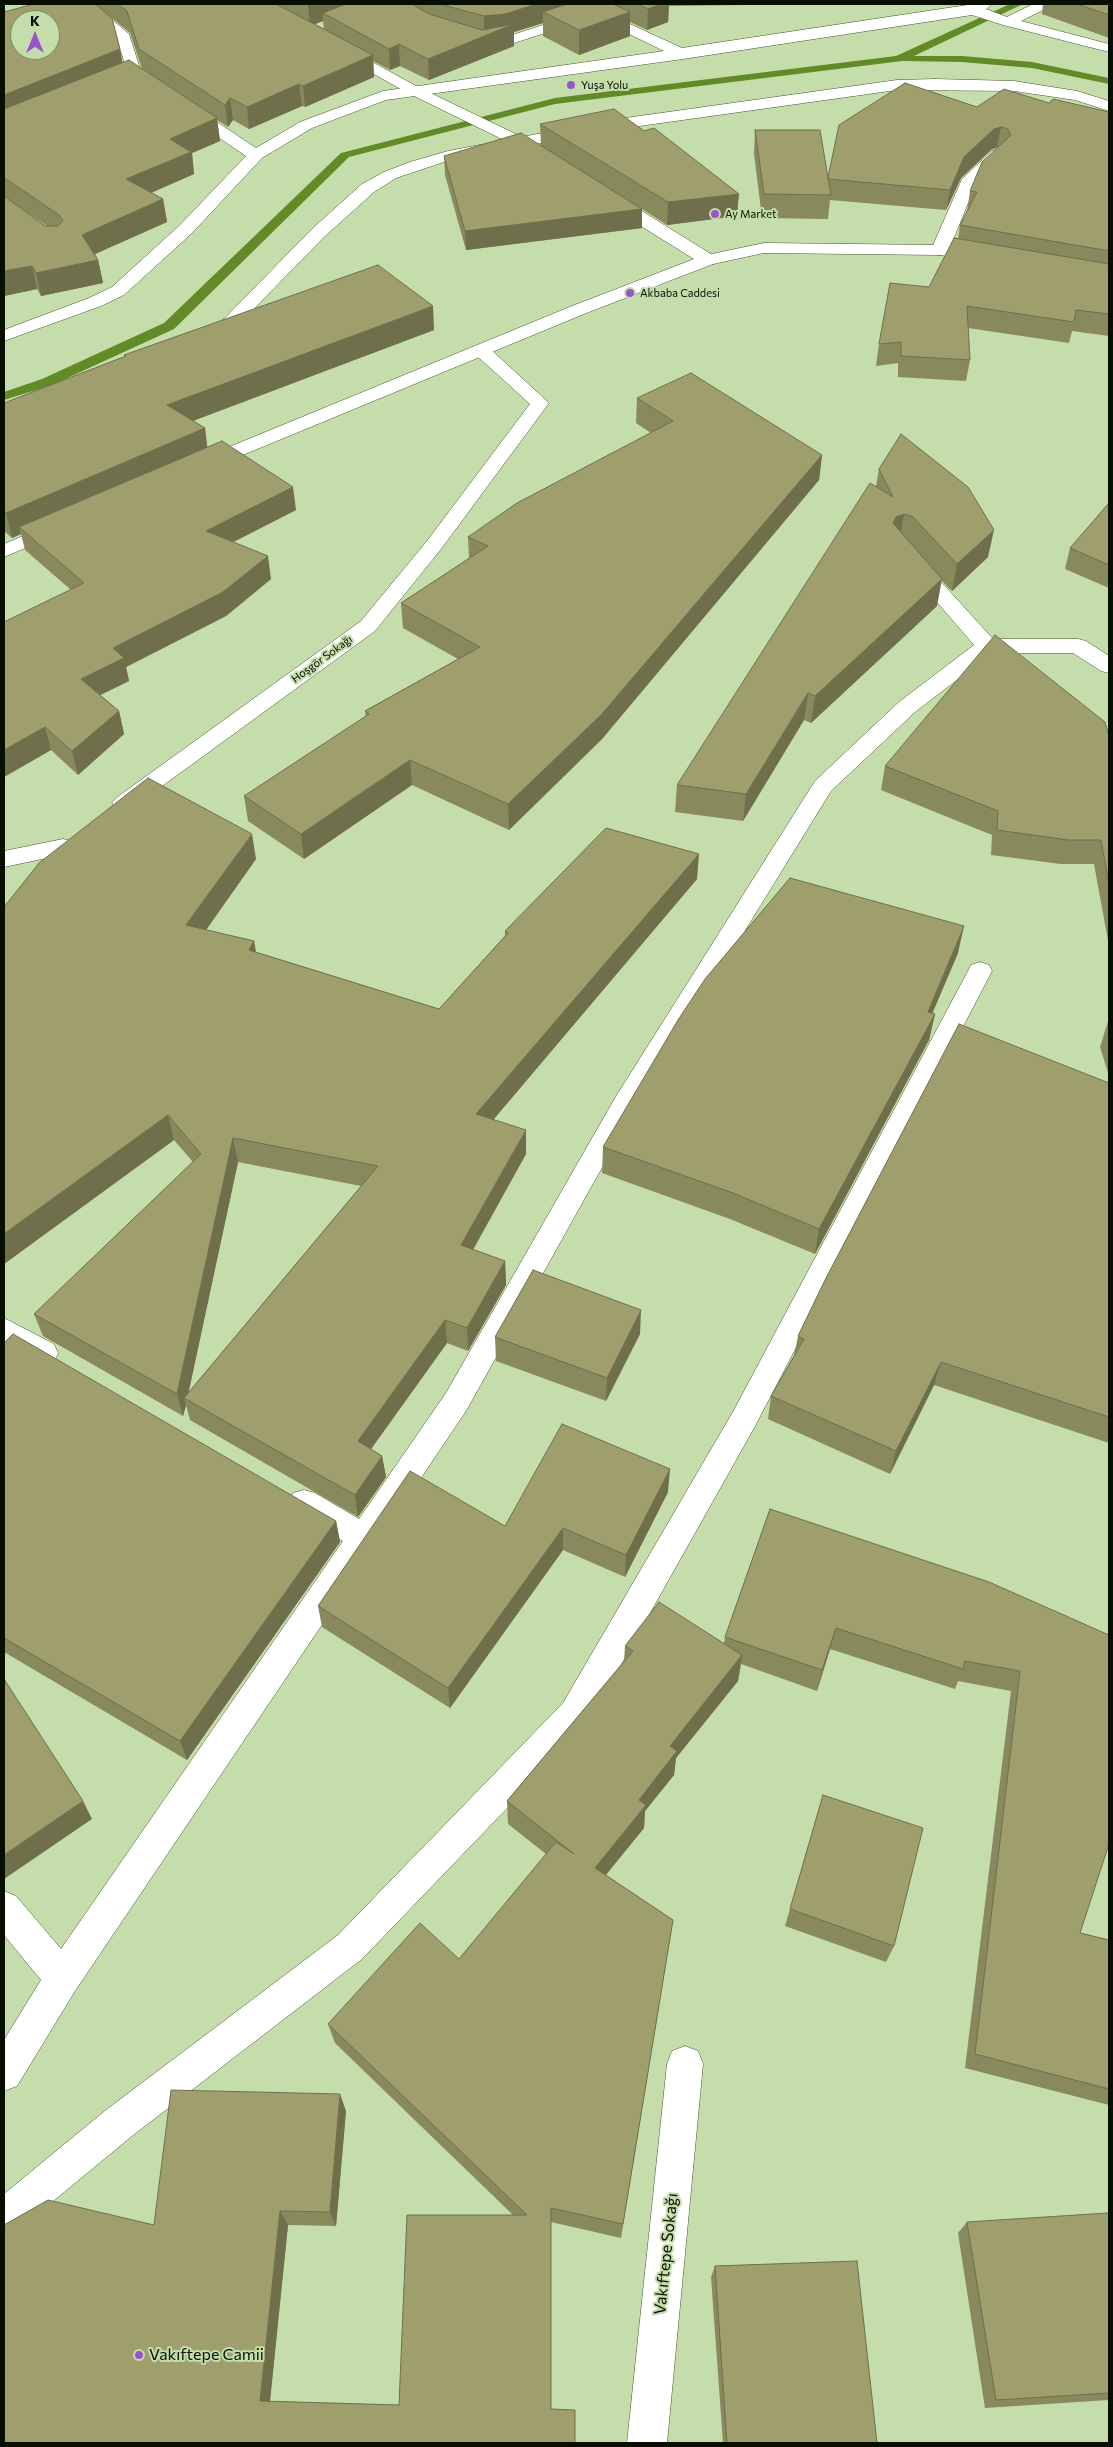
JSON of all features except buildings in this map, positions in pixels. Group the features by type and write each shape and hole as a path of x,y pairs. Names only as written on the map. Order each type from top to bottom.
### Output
{"street":[{"path":"84,4 124,37 134,74 256,154"},
{"path":"1008,22 1044,4"},
{"path":"4,336 95,302 118,291 186,230 256,154 306,125 383,96 413,90 683,54 979,7 1008,22 1109,48"},
{"path":"466,40 483,44 508,41 595,12 683,54"},
{"path":"328,43 413,90 512,138 552,163"},
{"path":"117,81 134,74"},
{"path":"193,346 231,322 318,233 368,188 390,175 416,164 512,138 897,86 935,84 1014,86 1077,96 1109,106"},
{"path":"940,250 970,179 998,154"},
{"path":"593,188 708,260"},
{"path":"183,473 578,310 708,260 764,248 940,250 999,259"},
{"name":"Hoşgör Sokağı","path":"111,812 368,626 434,545 540,403 482,351"},
{"path":"4,551 76,520"},
{"path":"900,549 987,646"},
{"path":"4,2073 62,1978 456,1402 624,1105 823,786 907,707 987,646 1078,646 1109,666"},
{"path":"4,859 71,841 45,870"},
{"path":"4,2218 119,2123 350,1947 575,1714 744,1419 980,971"},
{"path":"4,1330 64,1365"},
{"path":"278,1488 363,1537"},
{"path":"4,1908 62,1978"},
{"name":"Vakıftepe Sokağı","path":"647,2443 685,2064"}],"waterway":[{"path":"4,396 47,382 169,326 345,155 555,101 898,59 1018,4"},
{"path":"906,59 962,59 1032,65 1109,81"}],"place":[{"name":"Yuşa Yolu","path":"571,85"},
{"name":"Ay Market","path":"715,214"},
{"name":"Akbaba Caddesi","path":"630,293"},
{"name":"Vakıftepe Camii","path":"139,2355"}]}
